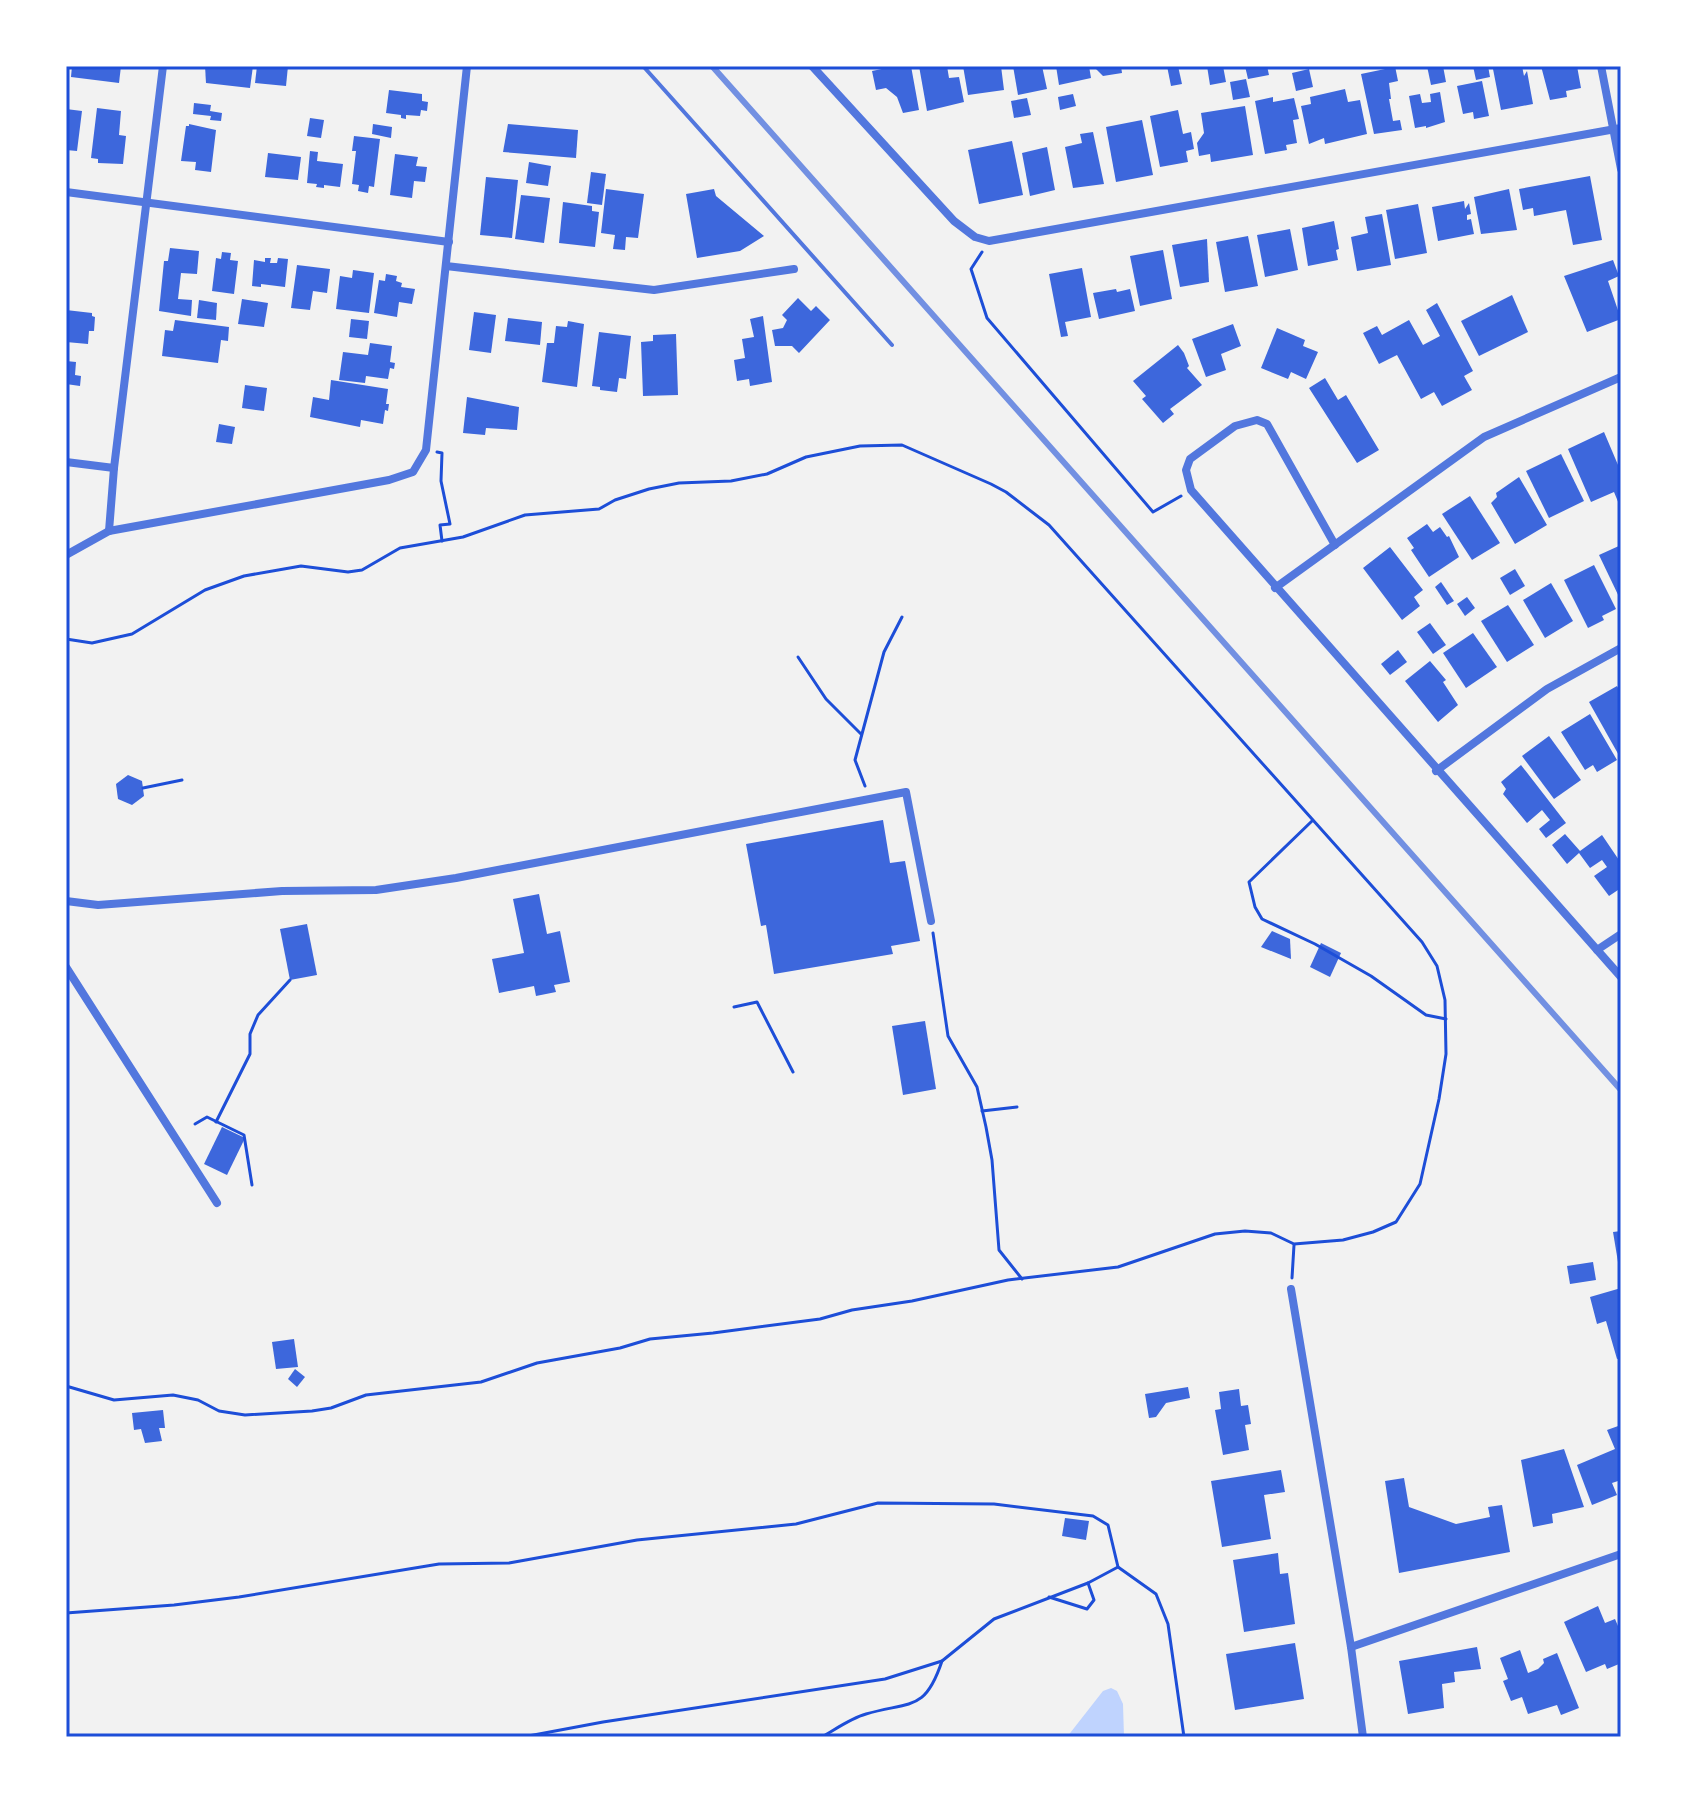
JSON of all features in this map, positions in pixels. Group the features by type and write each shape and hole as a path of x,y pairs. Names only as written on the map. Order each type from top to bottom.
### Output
{"street":[{"path":"109,531 163,66"},
{"path":"66,555 109,531 404,477 413,472 426,450 467,66"},
{"path":"812,66 954,221 975,237 989,241 1617,129"},
{"path":"1601,66 1617,129 1621,169"},
{"path":"66,192 449,242"},
{"path":"446,266 654,290 794,269"},
{"path":"1275,588 1484,437 1621,377"},
{"path":"1335,545 1267,424 1257,420 1235,426 1190,459 1186,470 1191,490 1621,977"},
{"path":"66,462 114,468"},
{"path":"1436,771 1547,689 1621,648"},
{"path":"66,901 98,905 282,891 376,890 456,878 906,792 931,921"},
{"path":"1597,950 1621,934"},
{"path":"66,967 217,1203"},
{"path":"1291,1289 1351,1647 1363,1737"},
{"path":"1351,1647 1621,1554"}],"lane":[{"path":"643,66 892,345"}],"path":[{"path":"989,241 971,269 987,318 1153,512 1191,490"},
{"path":"66,639 92,643 132,634 205,590 244,576 301,566 348,572 372,565 400,548 500,526 525,515 599,509 632,494 664,486 731,481 767,474 806,457 860,446 902,445 1006,492 1049,525 1431,954 1441,979 1446,1019 1446,1054 1431,1142 1420,1184 1396,1222 1343,1240 1294,1244 1271,1233 1245,1231 1215,1234 1118,1267 1022,1279 852,1310 820,1319 650,1339 620,1348 537,1363 481,1382 366,1395 331,1408 312,1411 245,1415 219,1411 198,1400 173,1395 114,1400 66,1386"},
{"path":"426,450 442,453 441,481 450,524 440,525 442,541"},
{"path":"870,797 855,760 884,652 902,617"},
{"path":"798,657 826,699 861,734"},
{"path":"143,788 182,780"},
{"path":"1312,821 1249,882 1255,907 1262,919 1315,944 1371,976 1426,1015 1446,1019"},
{"path":"931,921 948,1036 977,1087 982,1111 992,1160 999,1250 1022,1279"},
{"path":"216,1122 250,1054 250,1034 258,1015 290,980"},
{"path":"734,1007 757,1002 793,1072"},
{"path":"982,1111 1017,1107"},
{"path":"195,1124 207,1117 244,1135 252,1185"},
{"path":"1291,1289 1294,1244"},
{"path":"66,1613 200,1602 439,1564 509,1563 637,1540 796,1524 878,1503 994,1504 1093,1516 1108,1525 1118,1567 1156,1594 1168,1624 1184,1737"},
{"path":"523,1737 885,1679 942,1661 994,1619 1088,1583 1118,1567"},
{"path":"1049,1597 1087,1609 1094,1600 1088,1583"},
{"path":"822,1737 862,1715 920,1701 934,1685 942,1661"}],"water":[{"path":"1111,1688 1117,1691 1123,1704 1124,1737 1067,1737 1103,1691"}],"building":[{"path":"72,66 121,66 119,83 71,77"},
{"path":"205,66 253,66 250,88 206,83"},
{"path":"257,66 288,66 286,86 255,83"},
{"path":"911,66 919,110 903,113 897,97 886,88 876,90 872,71"},
{"path":"919,66 947,66 949,78 959,77 964,102 927,111"},
{"path":"963,66 1001,66 1004,90 968,95"},
{"path":"1013,66 1042,66 1047,89 1018,95"},
{"path":"1056,66 1089,66 1091,78 1059,85"},
{"path":"1093,66 1121,66 1122,73 1103,76"},
{"path":"1167,66 1178,66 1182,84 1171,86"},
{"path":"1207,66 1223,66 1226,82 1210,85"},
{"path":"1245,66 1267,66 1269,75 1248,79"},
{"path":"1385,66 1395,66 1398,81 1389,83 1389,99 1393,121 1400,120 1402,130 1374,134 1361,74 1385,69"},
{"path":"1427,66 1443,66 1446,82 1431,85"},
{"path":"1473,66 1488,66 1490,77 1476,80"},
{"path":"1522,66 1524,76 1527,71 1533,104 1501,110 1493,69"},
{"path":"1541,66 1577,66 1581,88 1566,91 1567,97 1550,100"},
{"path":"1309,69 1313,87 1296,91 1292,73"},
{"path":"1246,79 1250,97 1233,100 1230,82"},
{"path":"1482,81 1489,116 1474,119 1473,112 1463,114 1457,86"},
{"path":"1345,89 1348,102 1360,100 1367,134 1325,144 1324,138 1309,144 1301,106 1311,104 1310,97"},
{"path":"389,90 422,94 422,101 428,102 427,111 421,110 420,116 406,115 406,119 386,113"},
{"path":"1440,92 1445,122 1415,128 1409,96 1420,94 1422,103 1431,102 1430,94"},
{"path":"1073,94 1076,106 1060,110 1058,97"},
{"path":"1273,97 1273,102 1294,98 1299,119 1293,120 1297,143 1286,145 1287,150 1265,154 1255,101"},
{"path":"1027,98 1031,115 1014,118 1011,101"},
{"path":"194,103 211,105 210,111 222,113 221,121 210,120 211,116 193,114"},
{"path":"1245,106 1253,155 1211,162 1210,154 1199,156 1197,143 1204,133 1201,113"},
{"path":"97,108 121,111 119,135 126,136 123,164 98,163 98,159 91,158"},
{"path":"66,109 82,111 77,151 66,150"},
{"path":"1178,110 1183,134 1191,132 1194,149 1186,151 1188,162 1160,167 1150,116"},
{"path":"310,118 324,120 321,138 307,136"},
{"path":"1142,120 1153,175 1116,182 1106,127"},
{"path":"373,124 392,127 391,138 372,134"},
{"path":"508,124 578,130 576,158 503,152"},
{"path":"186,126 216,130 211,172 195,170 196,162 181,161"},
{"path":"1093,132 1104,184 1073,188 1065,147 1082,143 1080,134"},
{"path":"354,136 380,139 374,187 369,186 368,193 358,191 359,185 352,184 356,151 352,151"},
{"path":"1012,141 1023,195 979,204 968,150"},
{"path":"1047,147 1055,190 1030,196 1022,153"},
{"path":"310,151 318,152 317,161 343,164 340,187 324,185 324,188 307,183"},
{"path":"268,153 301,157 298,180 265,177"},
{"path":"395,154 418,157 416,166 427,167 425,182 414,181 412,198 390,195"},
{"path":"529,162 551,166 548,186 526,183"},
{"path":"591,172 606,174 602,205 587,203"},
{"path":"1590,176 1602,240 1573,245 1566,210 1534,216 1533,208 1523,210 1519,189"},
{"path":"486,177 518,180 512,238 480,235"},
{"path":"606,189 644,194 638,238 626,237 625,250 613,249 615,235 601,233"},
{"path":"714,189 716,196 764,236 740,251 697,258 686,194"},
{"path":"1509,189 1517,230 1481,234 1474,197"},
{"path":"521,195 550,198 544,243 515,239"},
{"path":"1464,201 1465,209 1469,203 1471,214 1467,215 1467,220 1471,219 1474,234 1438,241 1432,207"},
{"path":"563,202 592,206 592,211 599,212 595,247 559,243"},
{"path":"1418,204 1427,253 1395,259 1386,210"},
{"path":"1382,214 1391,265 1357,271 1351,237 1368,233 1365,217"},
{"path":"1334,221 1338,260 1308,266 1302,228"},
{"path":"1290,229 1298,270 1265,277 1257,235"},
{"path":"1248,236 1258,286 1225,292 1216,242"},
{"path":"1207,239 1209,282 1180,287 1172,245"},
{"path":"170,248 199,251 197,274 181,273 178,299 192,300 191,316 159,311 164,261 168,261"},
{"path":"1163,250 1172,299 1140,306 1130,256"},
{"path":"222,252 231,253 230,260 238,261 234,294 212,291 216,258 221,259"},
{"path":"265,258 271,258 270,263 277,263 278,258 288,259 285,287 252,286 254,260 265,262"},
{"path":"1613,260 1619,276 1608,281 1621,319 1587,332 1564,276"},
{"path":"297,265 330,269 327,293 313,291 310,310 291,308"},
{"path":"1082,268 1091,317 1065,322 1068,336 1061,337 1049,274"},
{"path":"353,270 374,273 369,313 336,309 340,276 352,278"},
{"path":"386,274 397,276 396,281 402,283 401,287 415,289 412,304 399,302 397,317 374,313 379,280 385,281"},
{"path":"1116,289 1117,292 1130,289 1135,311 1099,319 1093,293"},
{"path":"1512,295 1528,332 1479,356 1461,321"},
{"path":"798,298 811,311 816,306 830,320 799,353 792,346 775,346 772,330 783,328 787,320 782,315"},
{"path":"242,299 268,303 264,327 238,324"},
{"path":"199,300 217,303 216,320 197,318"},
{"path":"1437,303 1473,371 1464,376 1472,390 1442,406 1434,392 1421,399 1397,355 1379,364 1363,333 1377,326 1382,335 1409,320 1423,345 1440,336 1426,310"},
{"path":"66,310 92,313 95,317 94,331 89,331 88,344 66,342"},
{"path":"474,312 496,315 491,353 469,350"},
{"path":"763,316 772,382 750,386 749,379 737,381 734,360 745,358 742,339 754,337 750,319"},
{"path":"508,318 542,322 540,345 505,341"},
{"path":"351,319 369,321 367,339 349,337"},
{"path":"175,320 229,327 228,341 221,340 218,363 162,356 165,330 173,331"},
{"path":"568,321 584,324 577,387 542,382 547,343 554,343 556,326 567,327"},
{"path":"1233,324 1241,346 1221,354 1226,370 1206,377 1192,339"},
{"path":"1277,328 1305,340 1303,346 1318,352 1306,379 1291,372 1288,379 1261,368"},
{"path":"599,332 631,336 626,379 619,378 617,392 592,386"},
{"path":"676,334 678,395 643,396 641,342 653,341 653,335"},
{"path":"370,343 392,346 390,362 395,363 394,369 390,368 388,379 366,376 365,383 339,380 343,352 368,355"},
{"path":"1178,345 1184,353 1187,368 1202,385 1170,409 1174,414 1163,423 1142,399 1146,396 1133,381"},
{"path":"66,361 76,362 75,375 81,376 80,386 66,384"},
{"path":"1325,378 1338,400 1346,395 1379,450 1357,463 1309,388"},
{"path":"331,380 388,389 388,411 385,410 383,424 361,420 360,427 310,417 313,397 329,400"},
{"path":"245,385 267,388 264,411 242,408"},
{"path":"467,397 519,407 517,430 486,428 485,435 463,433"},
{"path":"219,424 235,427 232,444 216,442"},
{"path":"1604,432 1621,472 1621,509 1614,492 1591,502 1568,449"},
{"path":"1561,454 1584,501 1549,518 1526,471"},
{"path":"1519,477 1547,525 1515,544 1491,503 1497,497 1496,493"},
{"path":"1470,496 1500,543 1472,560 1442,514"},
{"path":"1427,524 1433,532 1440,527 1449,536 1459,557 1429,577 1411,550 1414,548 1407,538"},
{"path":"1621,545 1621,601 1599,555"},
{"path":"1390,547 1423,590 1414,597 1420,606 1402,620 1363,568"},
{"path":"1594,565 1616,609 1588,628 1564,580"},
{"path":"1515,569 1525,586 1510,595 1500,578"},
{"path":"1441,582 1454,601 1447,605 1435,587"},
{"path":"1551,583 1573,621 1545,638 1523,600"},
{"path":"1467,597 1475,608 1465,616 1457,604"},
{"path":"1508,605 1534,645 1507,662 1481,621"},
{"path":"1430,623 1446,645 1433,654 1417,632"},
{"path":"1473,633 1497,667 1466,688 1443,653"},
{"path":"1398,650 1407,662 1390,675 1381,664"},
{"path":"1430,661 1446,680 1443,682 1458,705 1438,722 1405,681"},
{"path":"1617,686 1621,693 1621,759 1589,702"},
{"path":"1590,714 1617,760 1597,772 1593,765 1585,770 1561,732"},
{"path":"1549,736 1581,780 1554,799 1522,756"},
{"path":"1521,765 1566,823 1546,838 1539,829 1550,820 1542,810 1527,823 1503,794 1506,789 1501,782"},
{"path":"128,775 142,781 144,796 132,805 118,799 116,784"},
{"path":"883,820 890,863 905,861 920,941 891,946 893,954 774,974 766,925 761,926 746,844"},
{"path":"1565,834 1580,851 1602,835 1621,863 1621,888 1609,896 1594,876 1607,867 1602,860 1590,868 1579,853 1567,864 1552,845"},
{"path":"539,894 547,934 560,931 570,982 554,985 556,992 536,996 534,986 499,993 492,959 524,953 513,899"},
{"path":"307,924 317,975 290,980 280,929"},
{"path":"1272,931 1290,939 1291,959 1261,947"},
{"path":"1321,943 1341,953 1330,977 1310,967"},
{"path":"925,1021 936,1089 903,1095 892,1026"},
{"path":"222,1127 245,1138 227,1175 204,1164"},
{"path":"1621,1231 1621,1268 1619,1268 1613,1232"},
{"path":"1593,1262 1596,1280 1570,1284 1567,1266"},
{"path":"1621,1288 1621,1358 1617,1359 1606,1321 1597,1324 1590,1297"},
{"path":"294,1339 298,1367 276,1369 272,1342"},
{"path":"295,1369 305,1377 297,1387 288,1379"},
{"path":"1188,1387 1190,1398 1166,1403 1156,1417 1149,1418 1145,1394"},
{"path":"1239,1389 1241,1406 1248,1405 1251,1424 1245,1425 1249,1450 1223,1455 1215,1410 1221,1409 1219,1392"},
{"path":"163,1410 165,1428 159,1428 162,1441 145,1443 141,1429 134,1430 132,1413"},
{"path":"1621,1425 1621,1480 1612,1483 1617,1495 1592,1505 1577,1465 1615,1449 1607,1430"},
{"path":"1564,1449 1584,1507 1552,1514 1553,1523 1533,1527 1521,1460"},
{"path":"1281,1470 1285,1492 1264,1495 1271,1539 1222,1547 1211,1481"},
{"path":"1404,1478 1409,1507 1456,1524 1490,1517 1488,1507 1502,1505 1510,1552 1399,1573 1385,1481"},
{"path":"1065,1518 1089,1521 1086,1540 1062,1536"},
{"path":"1278,1553 1280,1574 1288,1573 1295,1624 1244,1632 1233,1560"},
{"path":"1598,1606 1605,1623 1615,1619 1621,1633 1621,1669 1619,1664 1607,1669 1605,1664 1586,1672 1564,1622"},
{"path":"1295,1643 1304,1699 1235,1710 1226,1654"},
{"path":"1477,1647 1481,1669 1454,1672 1455,1682 1442,1684 1444,1708 1408,1714 1399,1661"},
{"path":"1520,1650 1528,1673 1538,1669 1544,1663 1543,1659 1557,1653 1579,1708 1561,1715 1557,1705 1528,1714 1522,1697 1511,1701 1503,1681 1508,1679 1500,1658"}],"railway":[{"path":"712,66 1621,1090"}]}
